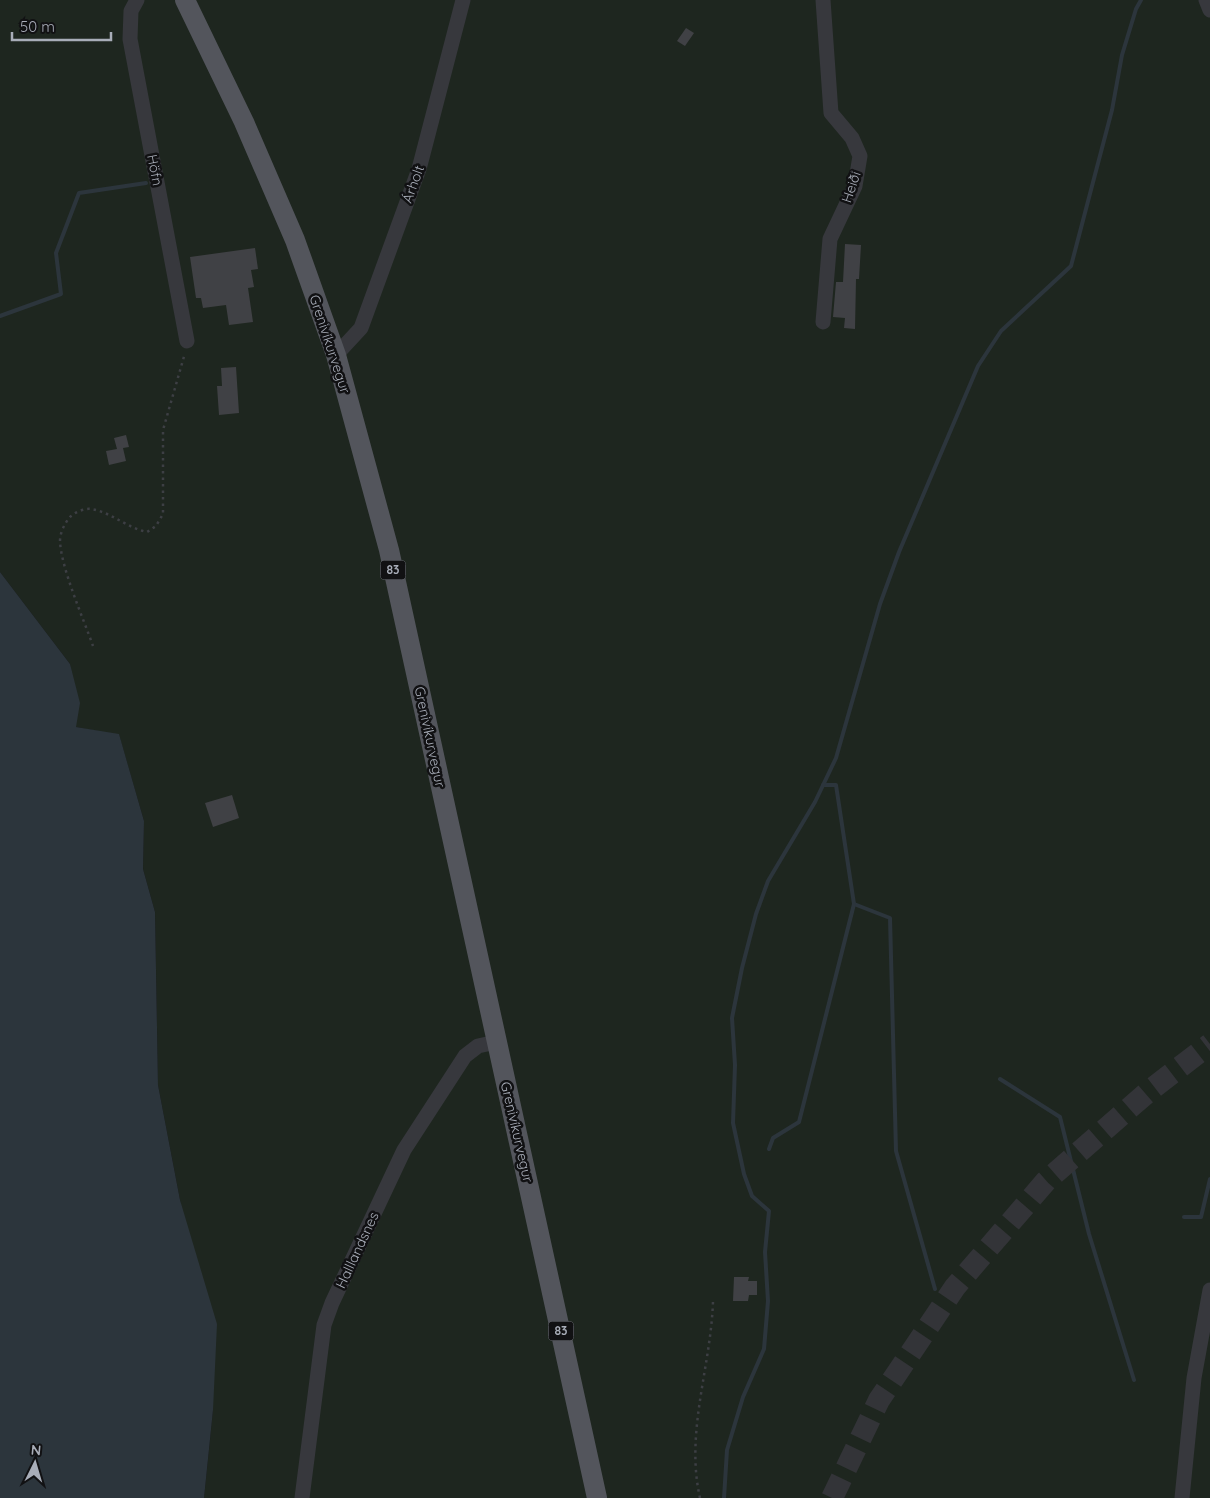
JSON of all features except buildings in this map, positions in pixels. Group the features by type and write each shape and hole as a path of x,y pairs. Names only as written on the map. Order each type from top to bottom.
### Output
{"main road":[{"name":"Grenivíkurvegur","path":"185,0 244,122 288,222 336,355 389,550 597,1498"}],"street":[{"name":"Höfn","path":"137,0 131,11 129,23 130,39 187,341"},
{"name":"Árholt","path":"336,355 361,328 419,169 463,0"},
{"name":"Heiði","path":"823,0 831,113 852,138 860,156 855,186 830,239 823,322"},
{"path":"1206,0 1210,10"},
{"name":"Halllandsnes","path":"302,1498 324,1325 332,1303 404,1150 465,1056 478,1046 496,1042"},
{"path":"1182,1498 1194,1378 1210,1290"}],"path":[{"path":"93,646 64,558 60,540 65,523 74,513 90,509 108,515 133,530 147,532 156,526 163,514 163,430 187,341"},
{"path":"700,1498 694,1456 696,1418 709,1351 713,1300"}],"shaded area":[{"path":"0,0 1210,0 1210,1498 204,1498 213,1410 180,1200 158,1085 155,912 143,869 144,821 119,735 76,727 70,664 0,572"},
{"path":"0,572 70,664 80,703 76,727 119,734 144,821 143,869 155,912 158,1085 180,1200 217,1324 213,1410 204,1498 0,1498"}],"waterway":[{"path":"724,1498 727,1450 743,1397 764,1349 768,1301 765,1252 769,1211 752,1196 744,1174 733,1123 735,1065 732,1018 756,914 768,881 815,802 836,758 880,604 899,552 978,366 1001,331 1071,266 1112,110 1122,55 1136,9 1141,0"},
{"path":"0,316 61,294 56,253 79,193 146,183"},
{"path":"769,1149 773,1138 799,1122 854,904 836,785 823,785"},
{"path":"854,904 890,918 896,1151 935,1289"},
{"path":"1000,1079 1060,1117 1089,1234 1134,1380"},
{"path":"1184,1217 1201,1217 1210,1179"}],"tunnel":[{"path":"832,1498 879,1400 955,1287 1046,1181 1149,1091 1210,1044"}]}
